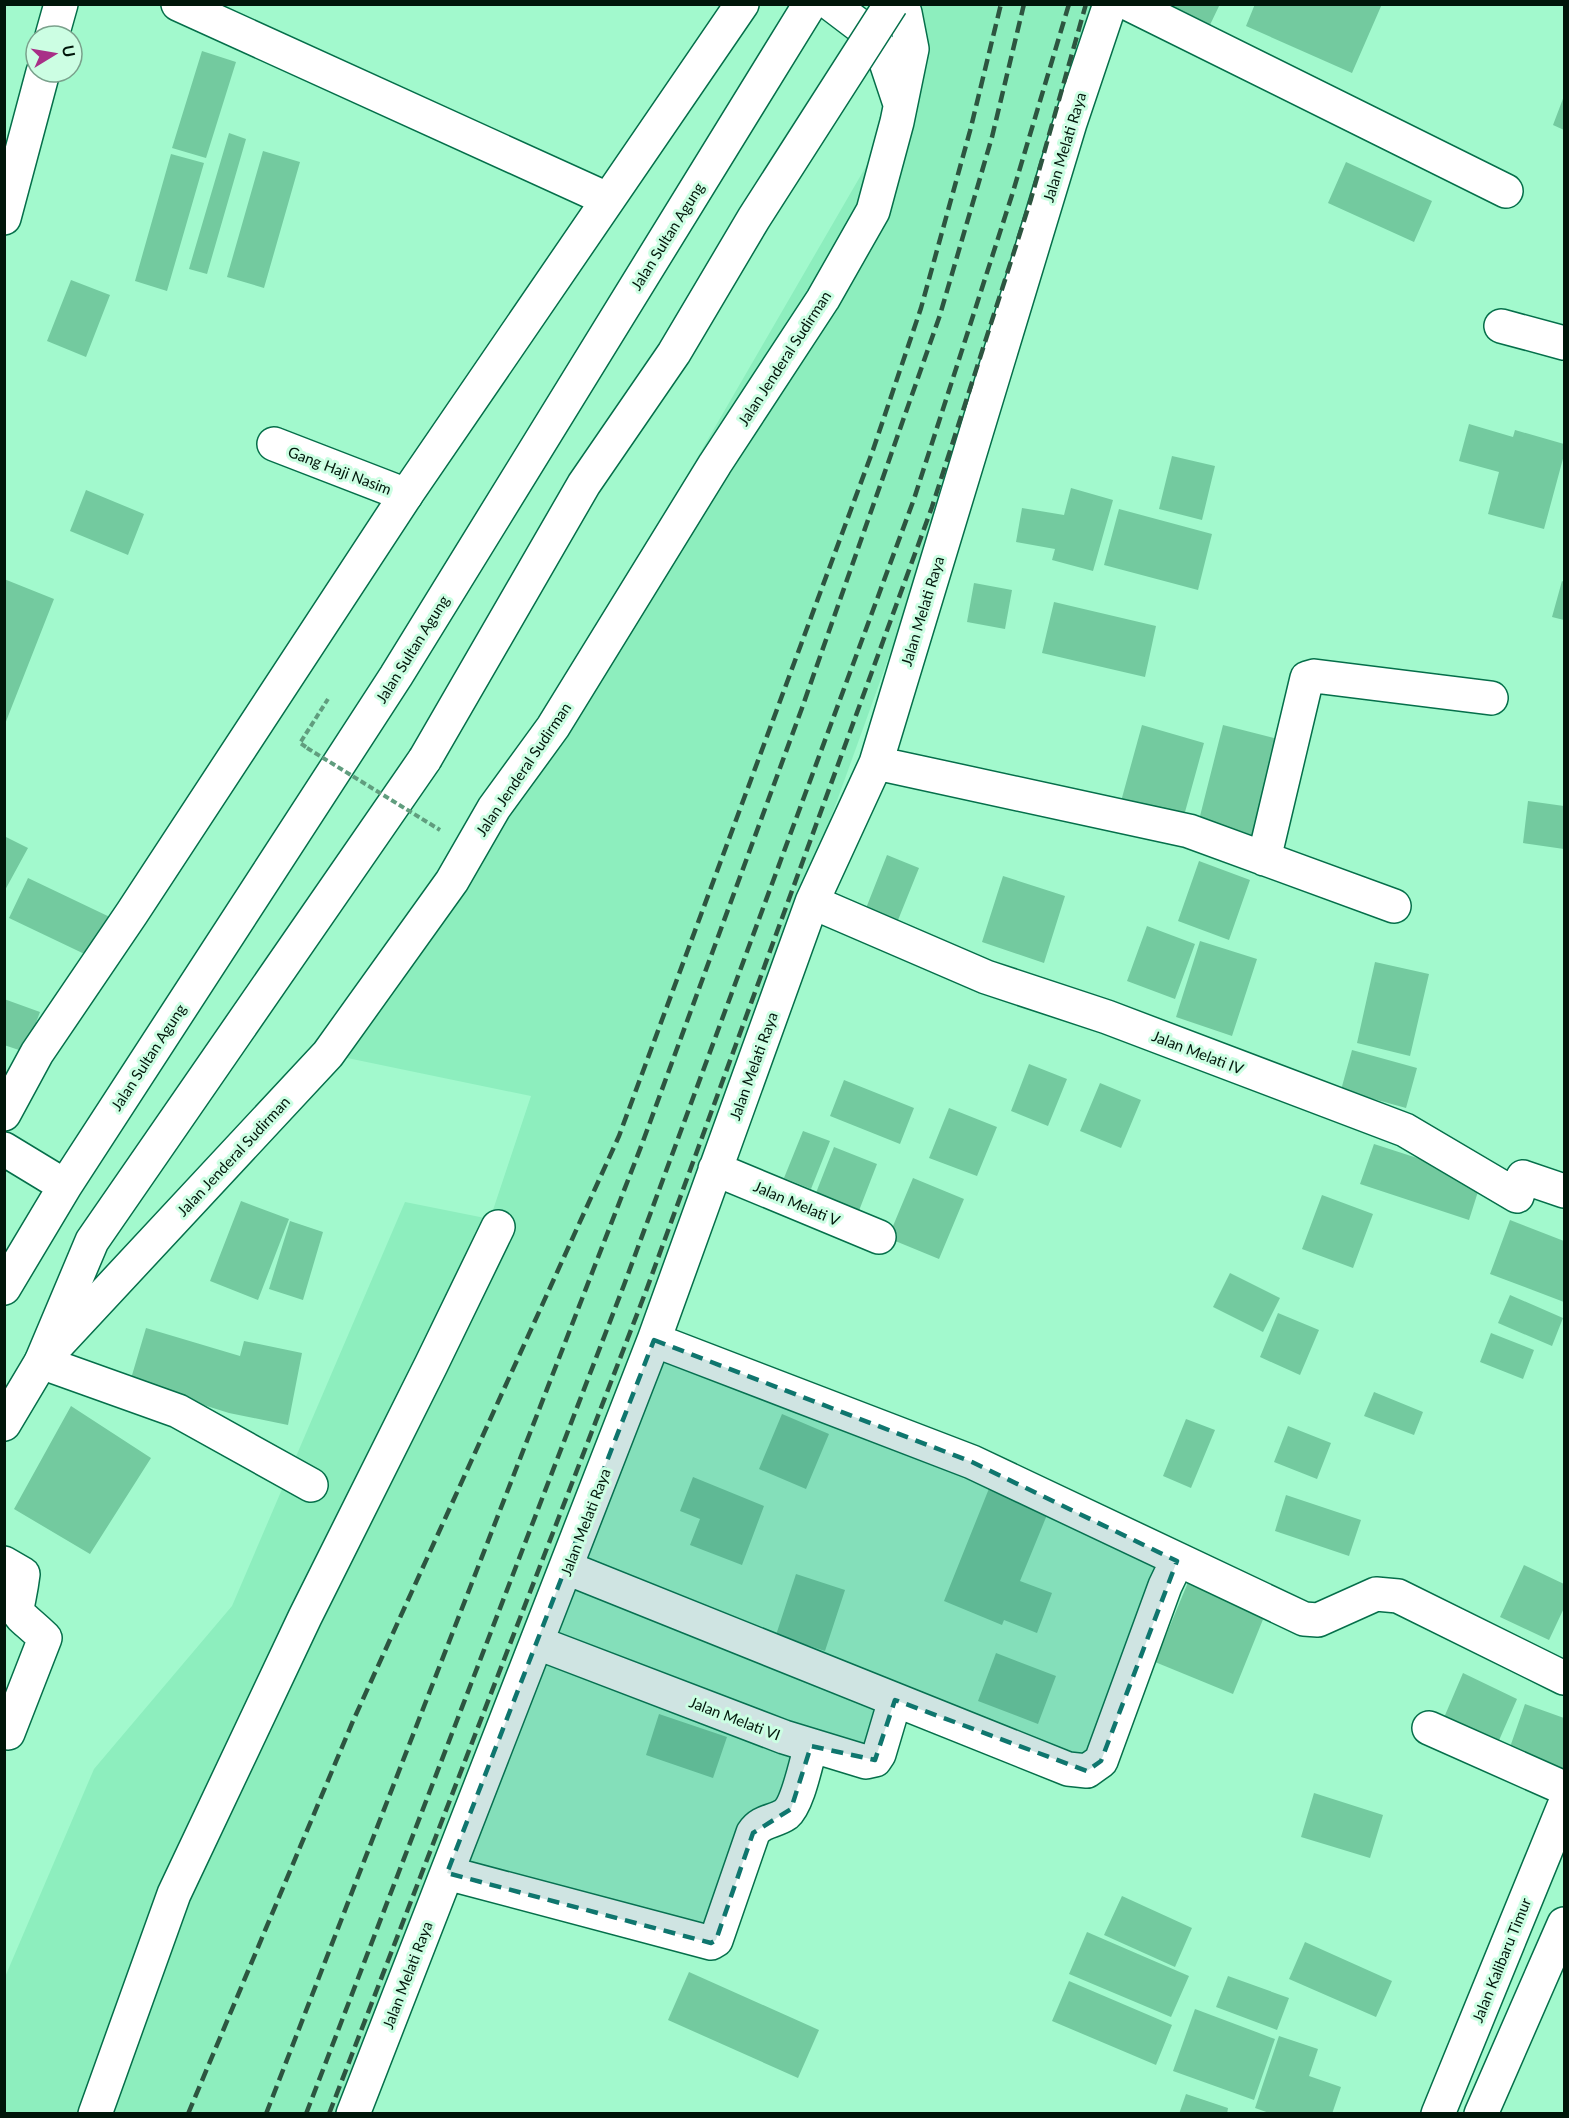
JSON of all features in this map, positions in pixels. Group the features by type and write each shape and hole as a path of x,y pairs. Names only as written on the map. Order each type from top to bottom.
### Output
{"main road":[{"path":"55,24 60,4"},
{"path":"178,4 607,200"},
{"path":"714,45 726,4"},
{"path":"4,1114 37,1053 132,913 406,495 742,4"},
{"name":"Jalan Sultan Agung","path":"4,1288 64,1186 396,675 810,4"},
{"path":"831,4 860,26 882,50 901,106"},
{"name":"Jalan Jenderal Sudirman","path":"4,1424 41,1362 92,1241 425,759 584,484 674,353 754,218 891,4"},
{"name":"Jalan Jenderal Sudirman","path":"41,1362 328,1054 452,881 494,808 553,727 715,464 823,299 873,211 901,106 912,50 905,13 899,4"},
{"name":"Jalan Melati Raya","path":"353,2114 654,1340 812,902 876,763 1070,123 1110,4"},
{"path":"1129,4 1506,191"},
{"path":"4,218 40,84"},
{"path":"1501,326 1564,344"},
{"name":"Gang Haji Nasim","path":"274,444 406,495"},
{"path":"1264,859 1307,678 1314,676 1491,698"},
{"path":"876,763 1189,831 1394,906"},
{"name":"Jalan Melati IV","path":"812,902 986,977 1107,1017 1405,1130 1517,1196 1523,1177 1564,1191"},
{"path":"4,1149 64,1186"},
{"name":"Jalan Melati V","path":"715,1169 879,1237"},
{"path":"95,2114 174,1894 305,1617 498,1227"},
{"path":"654,1340 972,1462 1177,1561 1310,1621 1376,1594 1398,1596 1564,1678"},
{"path":"41,1362 178,1411 311,1485"},
{"path":"567,1568 1068,1769 1087,1772 1095,1768 1105,1751 1165,1586 1177,1561"},
{"path":"4,1563 23,1574 16,1609 18,1615 45,1638 8,1733"},
{"name":"Jalan Melati VI","path":"538,1643 811,1746 866,1762 875,1760 895,1700"},
{"path":"1429,1728 1564,1788"},
{"path":"447,1873 711,1943 716,1940 753,1833 762,1823 780,1817 790,1809 811,1746"},
{"name":"Jalan Kalibaru Timur","path":"1438,2114 1564,1806"},
{"path":"1481,2114 1564,1924"}],"path":[{"path":"328,699 300,743 440,830"}],"highlighted area":[{"path":"654,1340 972,1462 1177,1561 1101,1761 1087,1771 895,1700 875,1760 811,1746 791,1809 753,1833 716,1940 711,1943 447,1873"}],"shaded area":[{"path":"899,5 1097,5 970,432 534,1641 356,2113 5,2114 5,1977 94,1769 232,1606 405,1202 490,1219 531,1096 328,1054 452,881 901,106"}],"building":[{"path":"1158,4 1220,4 1208,29"},
{"path":"1255,4 1382,4 1352,73 1246,26"},
{"path":"202,51 236,62 206,158 172,148"},
{"path":"1564,96 1564,130 1553,125"},
{"path":"229,133 246,139 207,274 189,269"},
{"path":"263,151 300,162 264,288 227,277"},
{"path":"171,154 204,163 167,291 135,281"},
{"path":"1346,162 1432,201 1414,242 1328,203"},
{"path":"71,280 110,295 86,357 47,341"},
{"path":"1469,424 1513,437 1515,430 1564,444 1564,455 1544,529 1488,514 1499,472 1459,461"},
{"path":"1172,456 1215,466 1202,520 1159,509"},
{"path":"1071,488 1113,500 1093,571 1052,560 1055,549 1016,542 1022,508 1064,515"},
{"path":"86,490 144,514 128,555 70,531"},
{"path":"1119,509 1212,534 1198,590 1104,565"},
{"path":"4,579 54,599 5,724 4,724"},
{"path":"1562,581 1564,582 1564,620 1552,617"},
{"path":"974,583 1012,590 1005,629 967,622"},
{"path":"1054,602 1156,626 1145,677 1042,653"},
{"path":"1142,725 1204,743 1182,823 1120,805"},
{"path":"1223,725 1282,740 1257,839 1198,824"},
{"path":"1528,801 1564,806 1564,849 1523,843"},
{"path":"4,836 28,848 4,892"},
{"path":"887,855 919,868 892,935 861,921"},
{"path":"1199,861 1250,880 1229,940 1178,921"},
{"path":"1003,876 1065,896 1044,963 982,942"},
{"path":"28,878 114,919 95,959 9,918"},
{"path":"1147,926 1195,944 1175,999 1127,981"},
{"path":"1200,941 1257,959 1232,1036 1176,1017"},
{"path":"1375,962 1429,974 1410,1056 1357,1043"},
{"path":"4,999 40,1012 25,1052 4,1045"},
{"path":"1352,1050 1417,1068 1406,1108 1341,1090"},
{"path":"1029,1064 1067,1079 1048,1126 1011,1111"},
{"path":"844,1080 914,1108 900,1144 830,1116"},
{"path":"1100,1083 1141,1100 1121,1148 1080,1131"},
{"path":"949,1108 997,1127 977,1176 929,1158"},
{"path":"803,1131 830,1141 811,1189 784,1178"},
{"path":"1374,1144 1482,1179 1469,1220 1360,1184"},
{"path":"834,1147 877,1164 855,1221 812,1203"},
{"path":"913,1178 964,1199 939,1259 888,1238"},
{"path":"1322,1195 1373,1214 1353,1268 1302,1249"},
{"path":"241,1201 289,1219 258,1300 210,1281"},
{"path":"1510,1220 1564,1241 1564,1302 1490,1274"},
{"path":"290,1221 323,1232 303,1300 269,1289"},
{"path":"1230,1273 1280,1298 1263,1332 1213,1307"},
{"path":"1510,1295 1563,1318 1552,1346 1498,1323"},
{"path":"1278,1313 1319,1330 1300,1375 1260,1357"},
{"path":"146,1328 240,1356 244,1341 302,1353 288,1425 229,1413 130,1382"},
{"path":"1491,1333 1534,1350 1523,1379 1480,1362"},
{"path":"1374,1392 1423,1412 1414,1435 1364,1416"},
{"path":"71,1406 151,1458 90,1554 14,1509"},
{"path":"782,1414 829,1434 806,1489 759,1469"},
{"path":"1186,1419 1215,1430 1191,1488 1163,1476"},
{"path":"1288,1426 1331,1443 1317,1479 1274,1462"},
{"path":"693,1477 764,1506 742,1565 690,1545 700,1519 680,1511"},
{"path":"990,1486 1049,1510 1020,1581 1052,1593 1037,1633 1004,1620 1002,1625 944,1601"},
{"path":"1286,1495 1361,1520 1349,1556 1275,1531"},
{"path":"1524,1565 1564,1584 1564,1608 1549,1640 1500,1617"},
{"path":"796,1574 845,1590 825,1651 776,1635"},
{"path":"1191,1575 1268,1607 1233,1694 1155,1662"},
{"path":"996,1653 1056,1676 1038,1724 978,1701"},
{"path":"1463,1673 1517,1699 1497,1745 1443,1720"},
{"path":"1525,1704 1564,1718 1564,1774 1509,1750"},
{"path":"659,1714 727,1737 713,1778 646,1755"},
{"path":"1314,1793 1383,1815 1370,1858 1301,1837"},
{"path":"1122,1896 1192,1928 1175,1967 1104,1935"},
{"path":"1087,1932 1189,1976 1171,2017 1069,1974"},
{"path":"1305,1942 1392,1981 1376,2017 1289,1979"},
{"path":"689,1972 819,2030 798,2078 668,2020"},
{"path":"1228,1976 1289,1998 1277,2030 1216,2007"},
{"path":"1069,1981 1172,2025 1156,2065 1052,2021"},
{"path":"1195,2009 1275,2039 1254,2100 1173,2071"},
{"path":"1279,2036 1318,2049 1309,2076 1341,2087 1332,2114 1272,2114 1255,2108"},
{"path":"1186,2094 1228,2108 1227,2114 1179,2114"}],"railway":[{"path":"188,2114 353,1721 619,1136 873,450 921,308 970,131 1001,4"},
{"path":"266,2114 642,1144 802,708 940,315 992,137 1024,4"},
{"path":"306,2114 624,1285 914,499 1012,195 1069,4"},
{"path":"329,2114 646,1291 932,507 1031,199 1086,4"}]}
